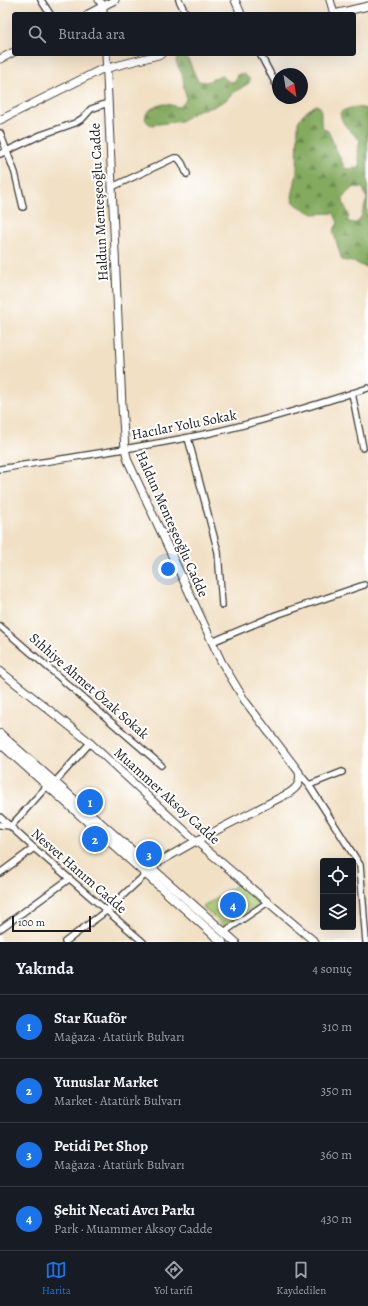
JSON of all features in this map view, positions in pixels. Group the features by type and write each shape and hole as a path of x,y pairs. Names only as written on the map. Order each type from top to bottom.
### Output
{"main road":[{"path":"0,734 51,784 148,870 235,942"},
{"path":"0,744 51,784"},
{"path":"148,870 222,942"}],"street":[{"path":"41,0 49,12"},
{"path":"90,12 101,3 115,0"},
{"path":"179,0 185,12"},
{"path":"235,0 240,12"},
{"path":"330,0 333,12"},
{"path":"342,12 368,6"},
{"path":"0,59 12,53"},
{"name":"Haldun Menteşeoğlu Cadde","path":"106,56 125,449 130,467 229,675 299,772"},
{"path":"0,120 94,73 107,68 154,56"},
{"path":"261,56 272,77"},
{"path":"0,154 41,135 75,123 83,118 91,109 108,104"},
{"path":"0,133 15,173 23,207"},
{"path":"112,187 174,158 178,158 180,160 187,174"},
{"name":"Hacılar Yolu Sokak","path":"0,469 125,449 225,430 286,414 368,388"},
{"path":"352,393 363,448"},
{"path":"188,438 218,552 222,605"},
{"path":"212,642 276,615 364,585"},
{"name":"Sıhhiye Ahmet Özak Sokak","path":"0,626 162,765"},
{"name":"Muammer Aksoy Cadde","path":"0,671 90,743 196,841 315,942"},
{"path":"0,825 11,826 90,743"},
{"path":"299,772 358,861 361,869 365,900 366,942"},
{"path":"65,942 106,911 148,870 196,841 295,790 300,781 299,772"},
{"path":"309,785 342,772"},
{"name":"Nesvet Hanım Cadde","path":"0,817 140,941"},
{"path":"0,873 34,848"},
{"path":"0,929 69,879"},
{"path":"224,932 268,902"}],"green space":[{"path":"180,56 186,56 198,81 207,82 221,75 233,82 235,81 237,75 241,74 245,75 250,80 249,83 233,93 226,100 213,107 198,110 181,121 151,125 145,118 148,112 156,106 165,104 178,107 186,100 183,77 176,59"},
{"path":"316,105 320,107 321,124 328,131 345,169 360,168 358,150 360,140 345,125 340,113 350,108 368,109 367,267 342,260 333,231 338,223 334,213 313,214 293,201 292,197 297,172 298,122 303,114","holes":["355,187 363,188 367,199 361,217 357,223 347,221 349,217 344,205 344,197"]},
{"path":"240,882 263,902 225,927 203,907"}],"place":[{"name":"Star Kuaför","path":"90,802"},
{"name":"Yunuslar Market","path":"95,839"},
{"name":"Petidi Pet Shop","path":"149,854"},
{"name":"Şehit Necati Avcı Parkı","path":"233,905"}]}
